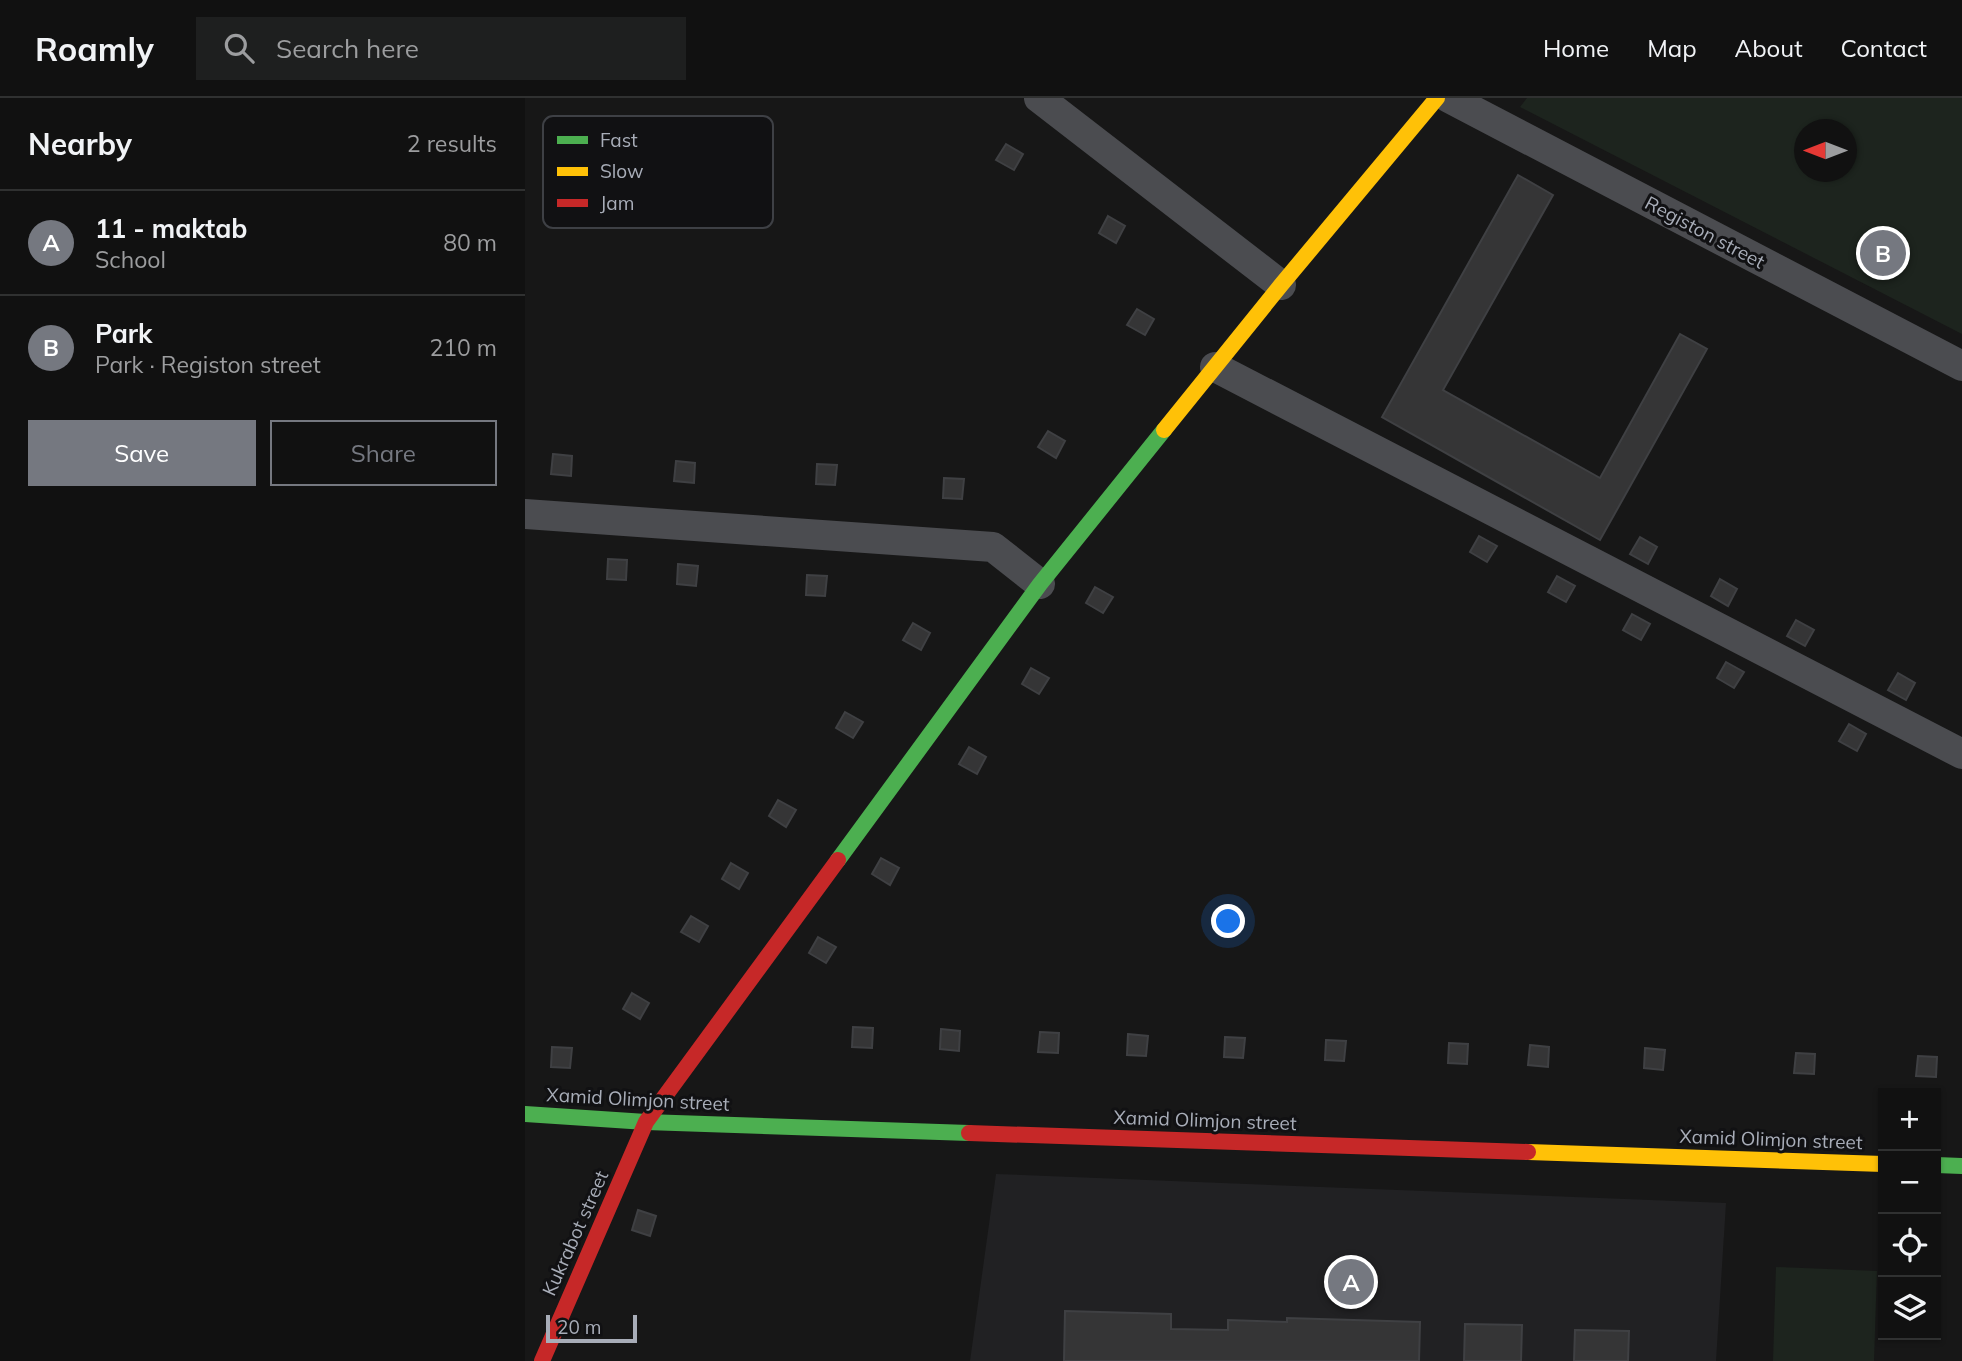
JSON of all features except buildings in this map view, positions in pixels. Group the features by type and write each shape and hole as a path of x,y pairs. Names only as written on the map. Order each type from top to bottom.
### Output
{"street":[{"path":"1039,98 1281,285"},
{"name":"Kukrabot street","path":"542,1361 646,1122 1040,584 1281,285 1437,98"},
{"name":"Registon street","path":"1449,98 1962,366"},
{"path":"1215,367 1962,754"},
{"path":"525,514 993,547 1040,584"},
{"name":"Xamid Olimjon street","path":"525,1114 646,1122 1878,1164"},
{"path":"1941,1165 1962,1166"}],"shaded area":[{"path":"1527,98 1962,98 1962,334 1520,107"},
{"path":"996,1174 1726,1203 1716,1361 970,1361"},
{"path":"1776,1267 1877,1271 1874,1361 1773,1361"}],"traffic: fast":[{"path":"838,860 1040,584 1164,430"},
{"path":"525,1114 646,1122 969,1133"},
{"path":"1941,1165 1962,1166"}],"traffic: slow":[{"path":"1164,430 1437,98"},
{"path":"1528,1152 1878,1164"}],"traffic: jam":[{"path":"542,1361 646,1122 838,860"},
{"path":"969,1133 1528,1152"}],"place":[{"name":"Park","path":"1883,253"},
{"name":"11 - maktab","path":"1351,1282"}]}
